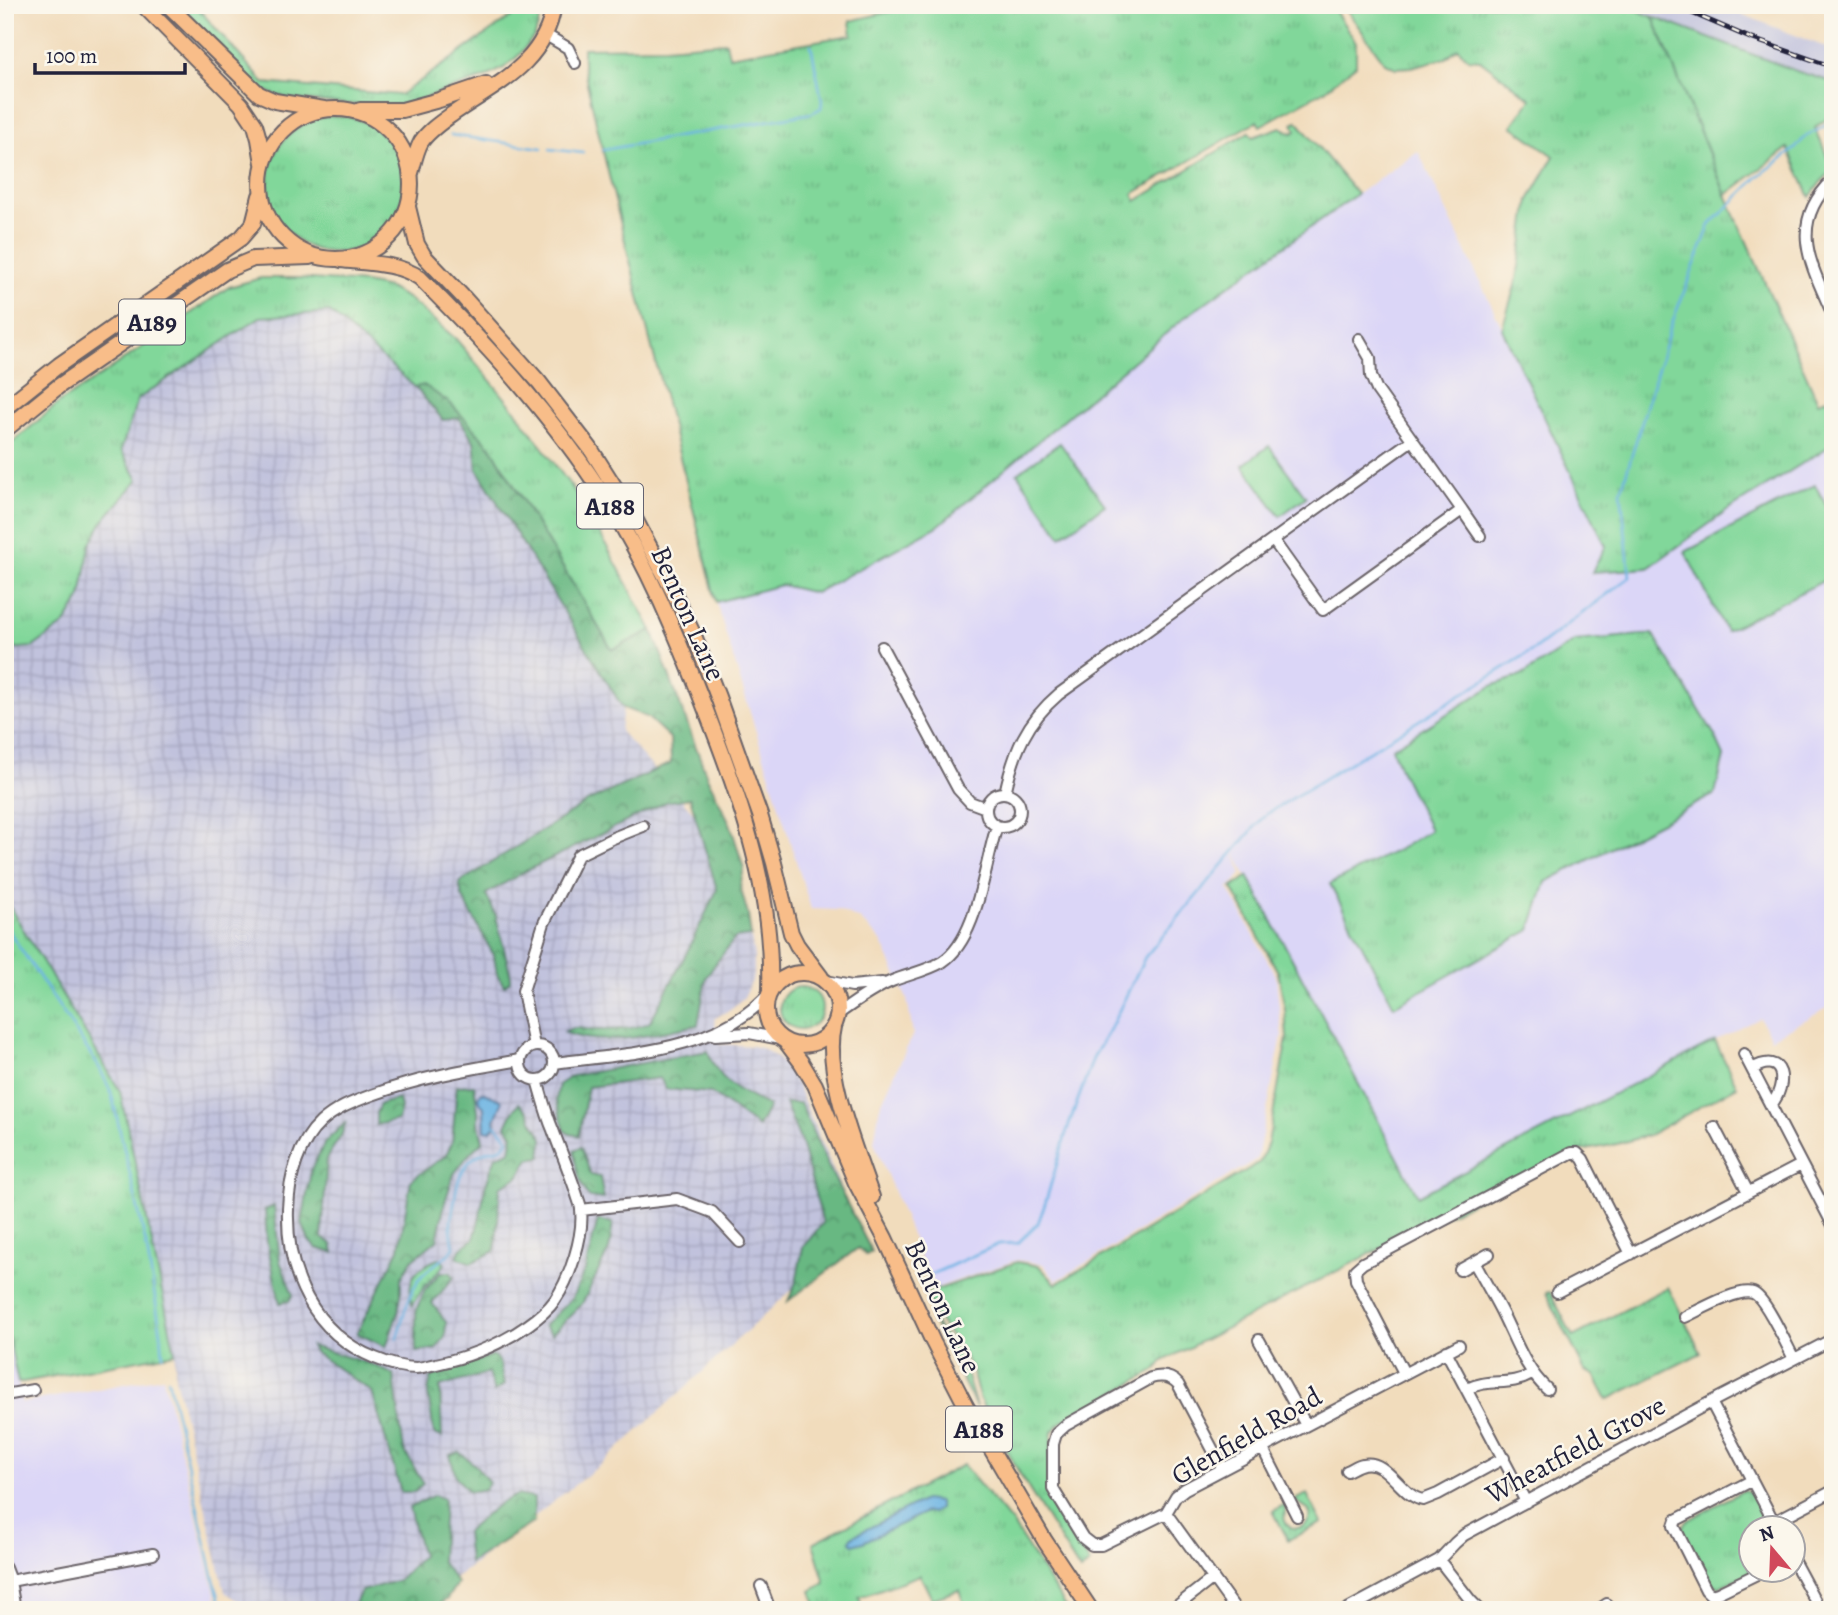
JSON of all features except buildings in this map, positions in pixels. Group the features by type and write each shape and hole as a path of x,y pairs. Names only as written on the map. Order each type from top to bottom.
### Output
{"main road":[{"name":"A189","path":"5,408 59,365 242,238 253,224 261,191 263,164 255,125 241,104 143,5"},
{"name":"A189","path":"168,5 259,94 275,101 329,110"},
{"path":"411,173 416,153 428,133 515,71 534,54 545,35 554,5"},
{"path":"348,110 390,111 415,107 469,91 515,71"},
{"name":"A189","path":"5,430 59,386 227,270 253,259 315,257 341,260 363,255 383,244 398,227 411,196 411,173 404,151 390,132 371,118 348,110 316,112 293,123 274,141 263,164"},
{"name":"A189","path":"261,191 268,216 282,237 315,257"},
{"name":"Benton Lane","path":"408,207 417,244 424,256 522,362 555,402 590,448 650,545 695,638 745,771 774,863 791,933 823,979"},
{"name":"Benton Lane","path":"341,260 404,270 420,278 463,321 542,412 576,456 621,525 679,645 727,767 756,856 766,911 771,962 769,993"},
{"path":"769,993 779,980 792,974 803,973 823,979"},
{"name":"A188","path":"823,979 837,999 836,1019"},
{"name":"A188","path":"769,993 765,1007 766,1017 771,1028 783,1041"},
{"path":"783,1041 800,1045 812,1043 824,1037 836,1019"},
{"name":"Benton Lane","path":"836,1019 831,1047 838,1090 885,1238"},
{"name":"Benton Lane","path":"783,1041 801,1062 815,1085 856,1183 966,1406 1031,1518 1091,1610"}],"street":[{"path":"545,35 568,48 575,63"},
{"path":"1833,180 1817,198 1811,212 1806,239 1808,254 1833,315"},
{"path":"1359,339 1370,358 1373,383 1480,536"},
{"path":"1005,793 1022,740 1036,716 1049,702 1412,440"},
{"path":"1273,540 1324,610 1462,510"},
{"path":"882,648 958,789 970,802 986,808"},
{"path":"1005,793 1019,806 1018,816 1010,825 997,826 987,817 986,808 993,796 1005,793"},
{"path":"534,1046 523,990 544,923 578,855 643,826"},
{"path":"836,1019 862,998 892,981 934,966 959,947 975,909 997,826"},
{"path":"823,979 852,986 892,981"},
{"path":"709,1036 750,1013 769,993"},
{"path":"555,1063 661,1048 709,1036 749,1033 783,1041"},
{"path":"540,1046 551,1052 555,1063 546,1078 537,1080 522,1071 520,1060 528,1049 540,1046"},
{"path":"1744,1054 1833,1225"},
{"path":"520,1060 441,1074 391,1088 341,1108 321,1122 307,1138 295,1167 288,1199 287,1230 293,1259 310,1303 330,1330 363,1354 389,1364 417,1368 445,1362 477,1353 510,1336 540,1317 555,1300 577,1249 581,1210 537,1080"},
{"path":"1752,1069 1767,1062 1778,1070 1781,1089 1771,1105"},
{"path":"1714,1127 1748,1192"},
{"path":"1405,1373 1356,1280 1356,1270 1363,1263 1483,1199 1571,1153 1577,1153 1583,1159 1632,1254"},
{"path":"1557,1292 1801,1165"},
{"path":"581,1210 677,1199 712,1212 740,1242"},
{"path":"1460,1270 1489,1254"},
{"path":"1474,1262 1532,1374 1547,1389"},
{"path":"1685,1317 1738,1294 1755,1294 1764,1303 1794,1359"},
{"name":"Wheatfield Grove","path":"1346,1610 1438,1560 1464,1535 1833,1339"},
{"path":"1259,1340 1306,1425"},
{"name":"Glenfield Road","path":"1236,1610 1166,1513 1178,1493 1459,1345"},
{"path":"1446,1351 1526,1502"},
{"path":"1467,1389 1490,1382 1519,1381 1532,1374"},
{"path":"1166,1513 1101,1545 1087,1543 1053,1489 1053,1448 1058,1432 1151,1378 1168,1377 1178,1384 1223,1469"},
{"path":"5,1395 33,1390"},
{"path":"1711,1402 1769,1514"},
{"path":"1263,1449 1297,1516"},
{"path":"1347,1471 1363,1464 1374,1465 1386,1472 1412,1496 1423,1500 1504,1458"},
{"path":"1736,1584 1711,1595 1674,1526 1676,1520 1751,1481"},
{"path":"1794,1514 1833,1491"},
{"path":"10,1581 153,1554"},
{"path":"1438,1560 1480,1610"},
{"path":"5,1568 15,1610"},
{"path":"1172,1610 1213,1578"},
{"path":"1806,1583 1820,1610"},
{"path":"761,1586 770,1610"}],"shaded area":[{"path":"1625,5 1718,5 1833,50 1833,82 1799,72"},
{"path":"1418,151 1606,546 1593,572 1648,568 1727,511 1833,444 1833,1005 1771,1038 1760,1018 1418,1197 1234,852 1242,874 1228,888 1276,976 1282,1036 1257,1159 1056,1281 1043,1264 1017,1260 933,1289 874,1142 880,1106 913,1034 907,999 882,942 861,920 838,910 811,909 716,602 781,585 815,593 1184,318"},
{"path":"330,312 415,387 443,420 459,417 474,441 477,469 623,708 620,731 744,869 740,886 748,915 754,969 752,981 743,999 714,1019 720,1044 764,1049 786,1067 796,1082 858,1229 604,1462 412,1610 252,1610 225,1592 175,1377 175,1353 5,899 5,706 9,649 33,647 65,624 81,597 90,545 103,521 138,480 121,450 138,399 260,317"},
{"path":"5,1320 22,1403 163,1377 219,1610 5,1610"}],"green space":[{"path":"179,5 195,5 264,83 400,95 528,5 544,5 535,35 504,68 486,77 404,105 385,107 287,99 257,88"},
{"path":"918,5 1331,5 1356,42 1356,65 1325,90 1260,126 1257,121 1133,194 1136,201 1249,132 1253,137 1281,127 1292,133 1296,131 1293,123 1297,121 1357,194 1184,318 938,526 815,593 781,585 716,602 598,132 583,65 583,48 666,47 726,42 729,56 852,35 850,21"},
{"path":"1343,5 1625,5 1653,17 1726,195 1818,402 1833,396 1833,427 1830,429 1833,444 1727,511 1648,568 1592,572 1606,546 1502,329 1517,279 1529,200 1554,156 1512,126 1531,99 1480,60 1468,59 1458,48 1446,58 1411,67 1396,68 1385,63"},
{"path":"1653,17 1799,72 1833,82 1833,114 1815,128 1833,170 1810,197 1788,148 1726,195"},
{"path":"336,116 362,121 384,136 399,158 404,184 399,210 384,232 362,247 336,252 310,247 288,232 273,210 268,184 273,158 288,136 310,121"},
{"path":"261,278 365,283 389,288 409,299 456,339 515,410 584,504 652,630 612,650 491,447 424,386 415,387 330,312 260,317 138,399 121,450 138,480 103,521 90,545 81,597 65,624 33,647 5,648 5,449 60,402 229,287"},
{"path":"424,385 451,404 491,447 612,650 652,630 708,779 730,823 744,869 740,886 751,936 735,938 706,978 698,1025 613,1040 580,1037 564,1032 575,1028 622,1029 650,1022 717,890 690,798 666,802 526,871 486,894 496,916 511,977 504,986 497,974 494,956 462,896 459,883 589,801 671,763 670,738 647,717 623,708 477,469 474,441 459,418 443,420 415,387"},
{"path":"1060,443 1105,505 1061,536 1017,473"},
{"path":"1269,446 1306,497 1280,516 1243,465"},
{"path":"1815,485 1833,518 1833,576 1726,631 1685,552"},
{"path":"1653,634 1714,734 1724,756 1715,794 1546,882 1530,930 1394,1006 1330,884 1403,847 1430,830 1392,748 1494,685 1521,676 1575,641"},
{"path":"1248,876 1418,1196 1715,1041 1737,1086 1649,1135 1580,1151 1436,1220 1163,1361 1155,1371 1061,1422 1052,1432 1048,1488 1050,1496 1090,1564 1080,1571 993,1427 979,1397 971,1368 934,1313 927,1293 1017,1262 1039,1266 1056,1284 1260,1162 1268,1143 1287,1038 1278,972 1232,888"},
{"path":"5,899 120,1091 175,1353 18,1383 5,1320"},
{"path":"801,987 816,993 822,1008 816,1023 801,1029 786,1023 780,1008 786,993"},
{"path":"708,1051 724,1079 769,1106 758,1127 711,1093 666,1089 660,1078 588,1087 579,1136 565,1131 556,1100 559,1084 572,1076"},
{"path":"474,1085 483,1141 454,1174 437,1240 411,1261 401,1279 398,1312 386,1347 357,1333 399,1249 411,1180 445,1156 452,1143 457,1086"},
{"path":"399,1099 401,1108 398,1120 376,1125 376,1113 380,1104"},
{"path":"519,1103 529,1112 543,1138 541,1157 529,1159 518,1177 500,1187 495,1251 471,1263 457,1257 461,1248 474,1239 485,1187 496,1156 510,1151 513,1134 506,1126"},
{"path":"785,1103 800,1103 828,1166 872,1252 866,1255 858,1248 788,1301 796,1282 803,1247 823,1223 801,1142"},
{"path":"346,1122 341,1136 327,1157 322,1238 332,1244 334,1253 316,1248 309,1241 302,1223 311,1170 325,1142"},
{"path":"581,1147 591,1175 600,1177 604,1199 589,1197 583,1187 574,1150"},
{"path":"274,1206 280,1261 293,1295 289,1301 280,1303 267,1243 265,1210"},
{"path":"598,1220 613,1223 609,1250 582,1304 552,1334 544,1326 572,1298 585,1270"},
{"path":"440,1258 445,1264 412,1305 410,1288 414,1275"},
{"path":"441,1272 450,1272 454,1277 432,1303 446,1322 445,1337 436,1349 416,1352 416,1310 425,1290"},
{"path":"1668,1287 1701,1353 1607,1400 1594,1375 1585,1371 1546,1293 1550,1292 1573,1337"},
{"path":"931,1317 959,1356 976,1407"},
{"path":"311,1346 374,1365 394,1375 404,1450 423,1483 415,1492 401,1492 372,1392 314,1352"},
{"path":"493,1355 499,1361 504,1385 494,1392 488,1373 440,1387 442,1437 434,1434 428,1393 431,1377"},
{"path":"459,1452 477,1467 489,1483 485,1489 469,1492 456,1477 450,1455"},
{"path":"963,1465 1012,1523 1068,1610 966,1610 959,1590 932,1599 920,1575 859,1597 863,1610 818,1610 811,1591 825,1583 813,1543"},
{"path":"1744,1490 1753,1495 1764,1514 1736,1514 1736,1580 1719,1587 1706,1580 1683,1537 1682,1528 1685,1522"},
{"path":"1307,1494 1322,1523 1288,1540 1273,1511 1286,1504 1285,1521 1293,1528 1302,1527 1310,1515 1305,1507 1294,1500"},
{"path":"434,1495 444,1499 441,1561 457,1583 447,1599 432,1610 352,1610 361,1591 399,1580 422,1556 409,1508"},
{"path":"517,1495 534,1498 534,1522 469,1563 466,1532 500,1503"}],"water":[{"path":"482,1092 501,1100 502,1103 495,1120 496,1125 490,1131 485,1130 484,1107 478,1097"},
{"path":"924,1500 939,1502 939,1509 933,1513 926,1512 863,1542 853,1545 850,1541 853,1536"}],"waterway":[{"path":"603,150 812,113 821,108 822,101 811,45"},
{"path":"928,1276 999,1244 1018,1243 1038,1223 1094,1056 1145,957 1265,815 1535,649 1630,577 1621,491 1670,328 1710,225 1759,176 1795,149 1806,136 1833,119"},
{"path":"451,135 542,148"},
{"path":"550,149 583,153"},
{"path":"5,925 99,1067 111,1092 146,1244 163,1355"},
{"path":"397,1338 416,1284 454,1248 451,1221 463,1170 479,1154 500,1148 507,1142 508,1138 496,1125"},
{"path":"168,1379 223,1610"}],"railway":[{"path":"1673,5 1750,38 1833,67"}]}
